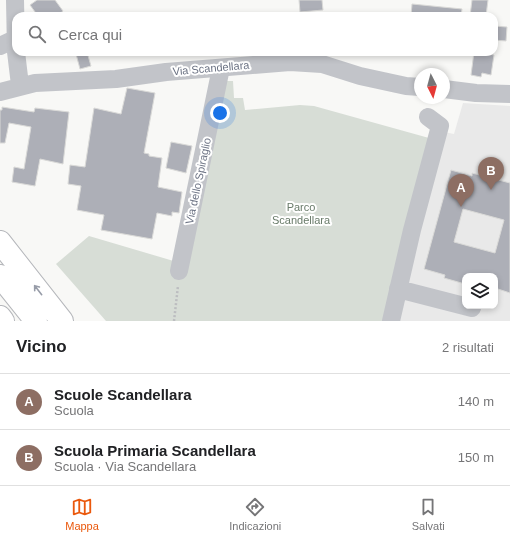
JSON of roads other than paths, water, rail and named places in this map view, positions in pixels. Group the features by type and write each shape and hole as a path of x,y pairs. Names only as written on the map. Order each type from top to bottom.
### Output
{"highway":[{"path":"0,242 62,321"},
{"path":"0,276 36,321"},
{"path":"0,317 3,321"}],"street":[{"path":"14,12 15,0"},
{"path":"14,56 20,85"},
{"name":"Via Scandellara","path":"0,92 20,85 35,83 116,78 304,62 322,64 391,83 414,86"},
{"name":"Via dello Spiraglio","path":"179,271 221,68"},
{"path":"450,91 510,94"},
{"path":"391,321 440,126 428,117"},
{"path":"398,289 462,305"}],"place":[{"name":"Scuola Primaria Scandellara","path":"491,190"},
{"name":"Scuole Scandellara","path":"461,207"}],"park label":[{"name":"Parco Scandellara","path":"301,213"}]}
